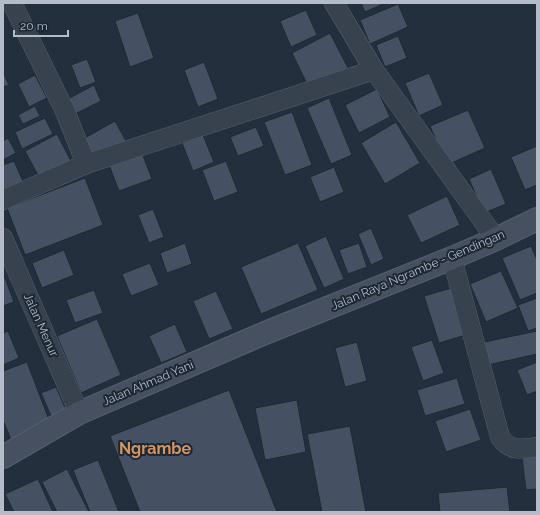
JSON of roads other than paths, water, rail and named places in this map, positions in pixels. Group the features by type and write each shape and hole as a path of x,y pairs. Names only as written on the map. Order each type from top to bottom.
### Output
{"main road":[{"name":"Jalan Raya Ngrambe - Gendingan","path":"299,320 452,258 537,219"},
{"name":"Jalan Ahmad Yani","path":"3,457 79,413 299,320"}],"street":[{"path":"12,3 65,111 86,164"},
{"path":"334,3 374,70 496,239"},
{"path":"3,200 86,164 374,70"},
{"name":"Jalan Menur","path":"3,238 79,413"},
{"path":"452,258 500,437 505,444 511,447 521,449 537,447"}],"district":[{"name":"Ngrambe","path":"155,448"}]}
